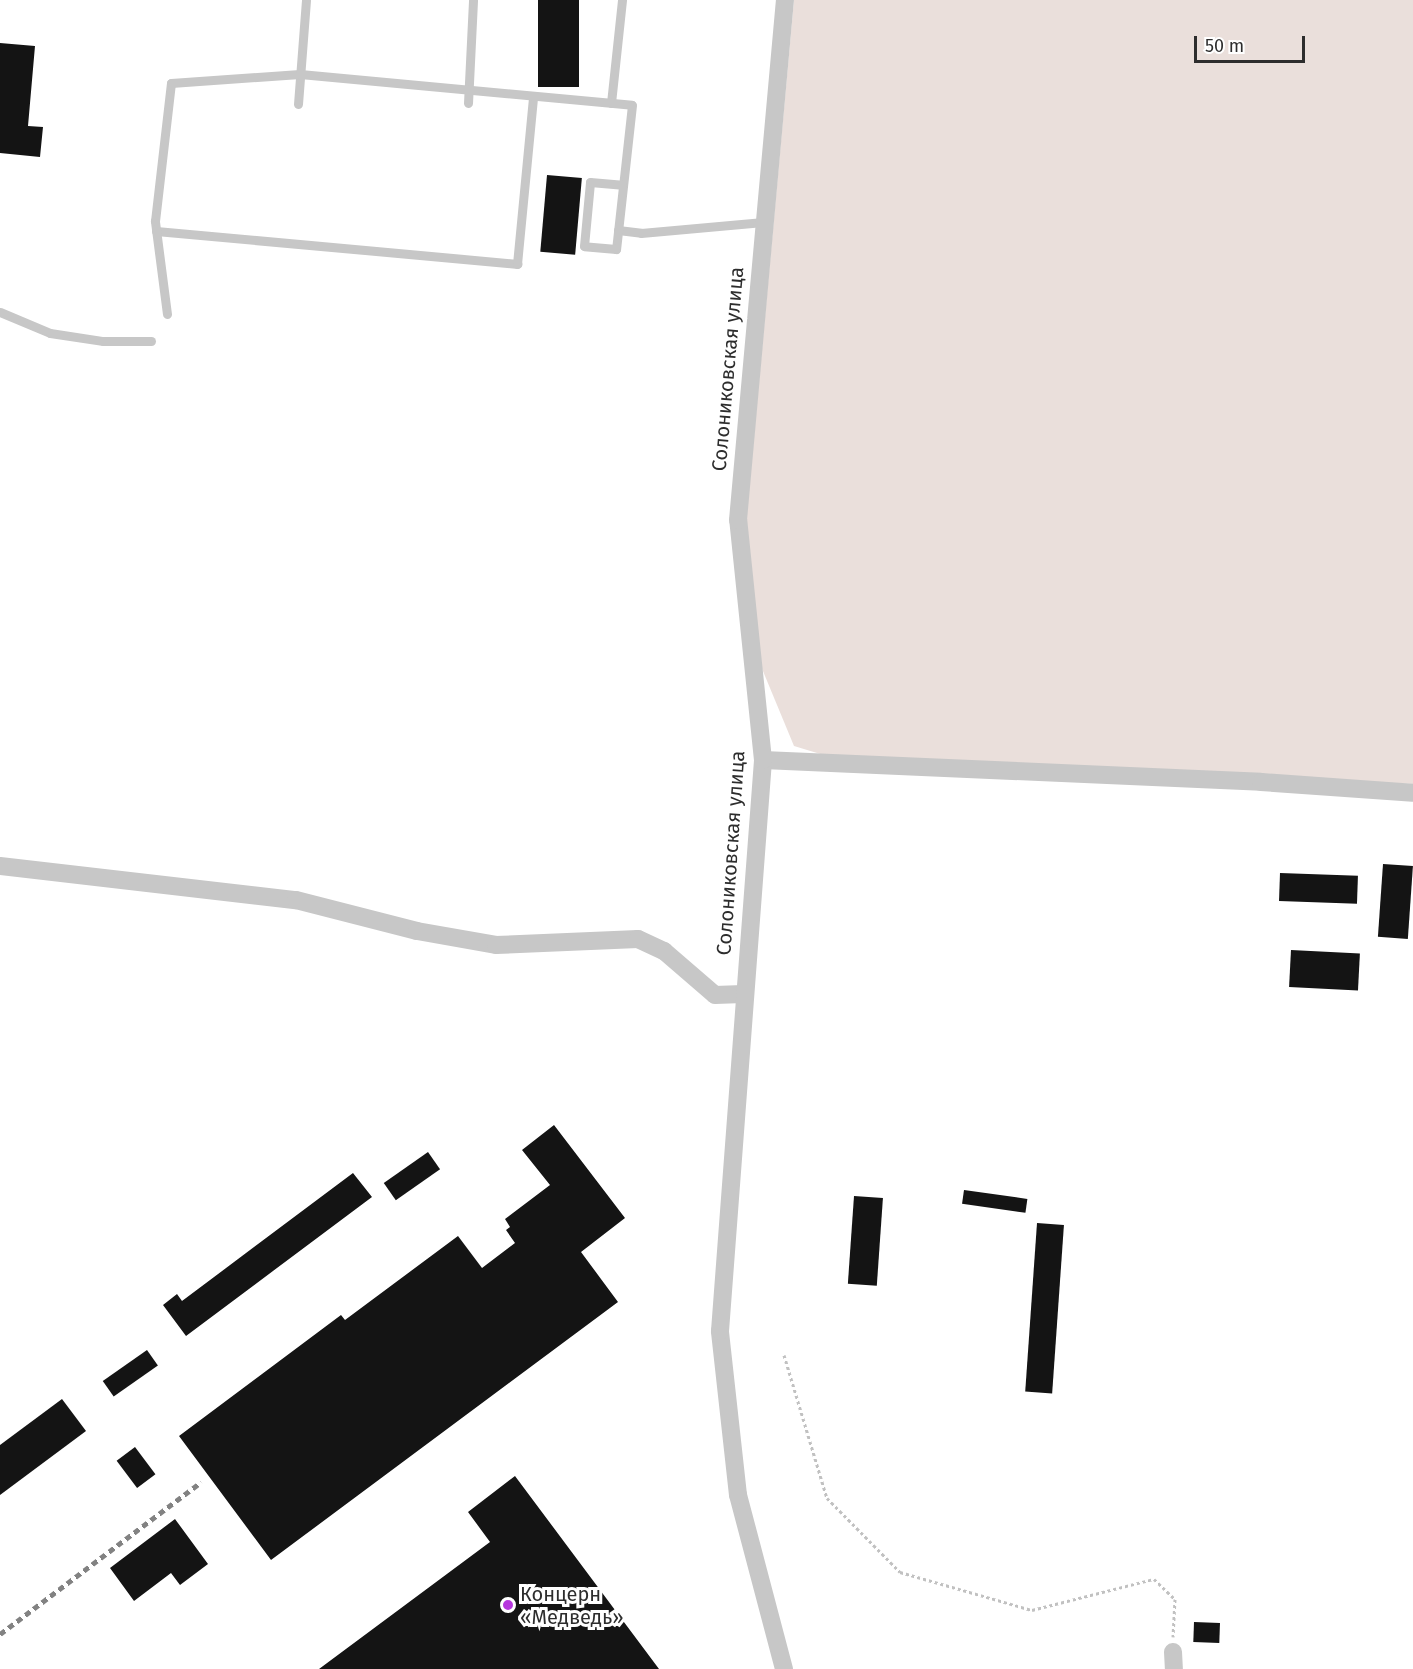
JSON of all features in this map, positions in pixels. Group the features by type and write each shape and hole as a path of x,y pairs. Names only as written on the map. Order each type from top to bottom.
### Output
{"street":[{"name":"Солониковская улица","path":"784,1669 738,1495 720,1331 743,994 763,760 738,520 785,0"},
{"path":"763,760 1261,782 1413,793"},
{"path":"0,866 296,900 417,931 496,945 638,939 664,951 715,995 743,994"}],"lane":[{"path":"298,104 306,0"},
{"path":"468,104 473,0"},
{"path":"611,103 622,0"},
{"path":"167,314 156,231 171,83 300,74 468,92 633,105 616,249 584,246 590,182 622,185"},
{"path":"156,231 517,264 533,97"},
{"path":"618,230 641,233 764,222"},
{"path":"0,312 50,333 103,342 151,341"}],"path":[{"path":"784,1355 827,1498 900,1572 1032,1610 1154,1579 1175,1599 1173,1660"}],"shaded area":[{"path":"794,0 1413,0 1413,784 827,756 794,746 760,664 746,523"}],"building":[{"path":"538,0 579,0 579,87 538,87"},
{"path":"0,43 35,46 28,126 43,127 40,157 0,153"},
{"path":"547,175 582,178 575,255 540,252"},
{"path":"1383,864 1413,866 1408,939 1378,937"},
{"path":"1280,873 1358,876 1357,904 1279,901"},
{"path":"1291,950 1360,954 1358,991 1289,987"},
{"path":"554,1125 625,1218 581,1252 618,1302 271,1560 179,1436 341,1315 345,1320 458,1236 482,1268 515,1243 506,1230 510,1227 505,1219 550,1185 522,1150"},
{"path":"428,1152 440,1169 396,1200 384,1183"},
{"path":"353,1173 372,1197 186,1336 163,1305 177,1294 182,1301"},
{"path":"964,1190 1027,1199 1025,1213 962,1204"},
{"path":"854,1196 883,1198 877,1286 848,1284"},
{"path":"1037,1223 1064,1225 1052,1393 1025,1392"},
{"path":"147,1350 158,1366 114,1397 103,1381"},
{"path":"62,1399 86,1431 0,1495 0,1445"},
{"path":"135,1447 155,1474 137,1488 117,1461"},
{"name":"Концерн «Медведь»","path":"515,1476 659,1669 319,1669 490,1542 468,1512"},
{"path":"175,1519 208,1564 180,1585 171,1573 134,1601 110,1568"},
{"path":"1194,1622 1220,1623 1219,1643 1193,1642"}],"railway":[{"path":"0,1634 201,1482"}],"place":[{"name":"Концерн «Медведь»","path":"508,1605"}]}
